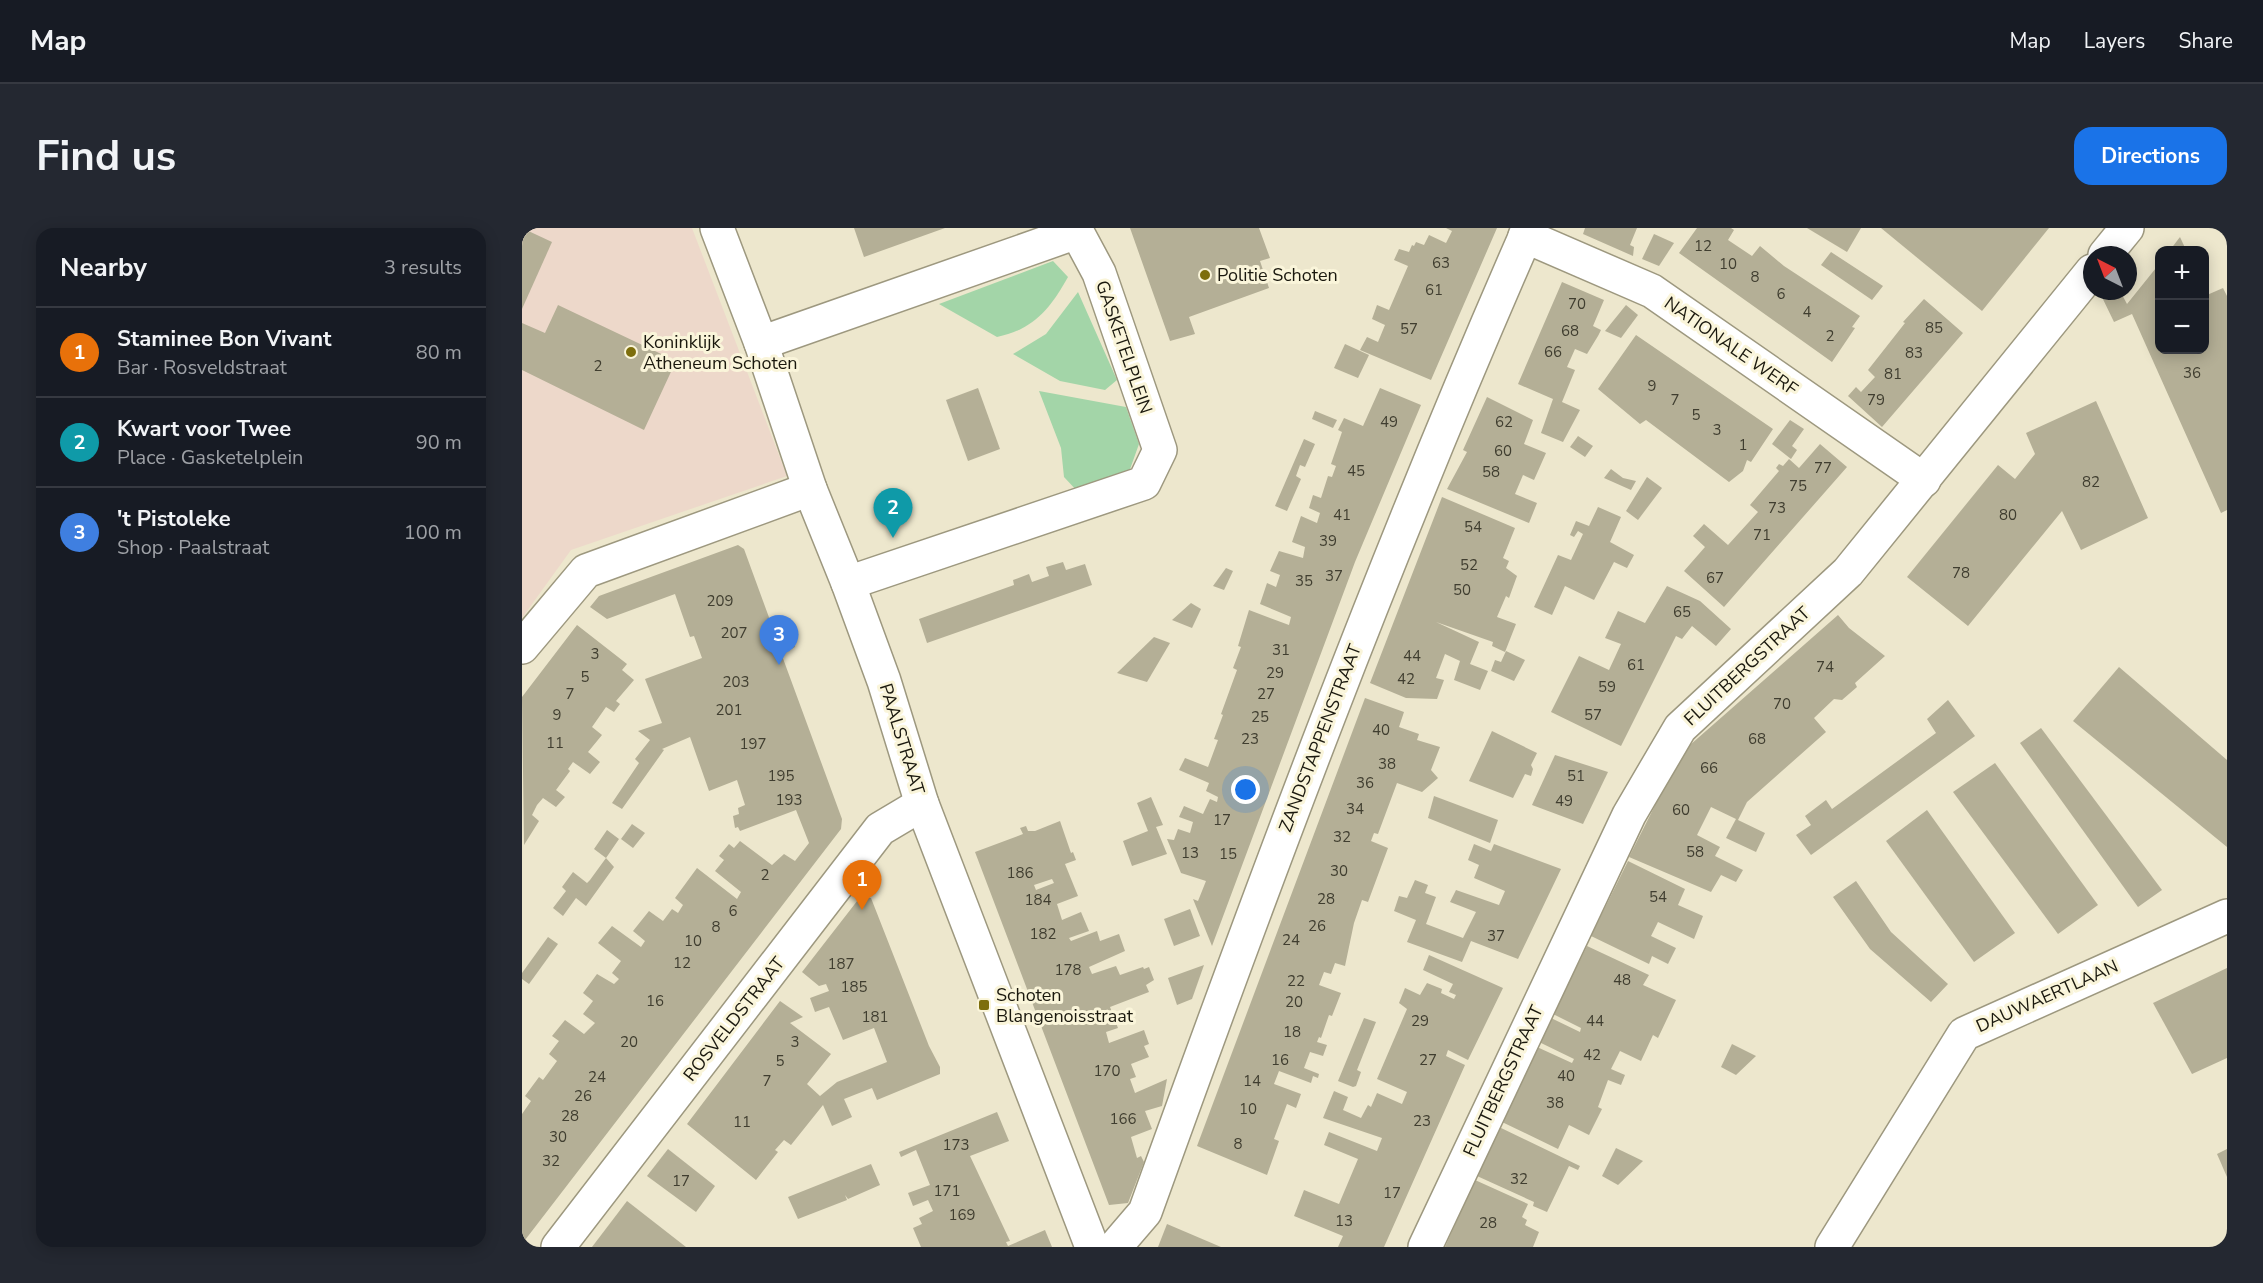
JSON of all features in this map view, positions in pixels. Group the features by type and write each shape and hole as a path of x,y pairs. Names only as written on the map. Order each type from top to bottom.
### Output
{"street":[{"name":"PAALSTRAAT","path":"717,228 761,343 810,489 884,681 922,804 1092,1247"},
{"path":"2112,246 2127,228"},
{"name":"GASKETELPLEIN","path":"761,343 1077,232 1099,273 1160,450 1144,483 848,583"},
{"name":"NATIONALE WERF","path":"1527,232 1652,291 1924,480"},
{"name":"ZANDSTAPPENSTRAAT","path":"1115,1247 1145,1212 1308,768 1407,512 1527,232"},
{"name":"FLUITBERGSTRAAT","path":"1425,1247 1629,815 1680,728 1848,572 2083,282"},
{"path":"522,647 586,571 810,489"},
{"name":"ROSVELDSTRAAT","path":"558,1247 880,829 922,804"},
{"name":"DAUWAERTLAAN","path":"1832,1247 1964,1034 2227,916"}],"shaded area":[{"name":"Koninklijk Atheneum Schoten","path":"522,228 692,228 787,476 571,550 522,618"}],"green space":[{"path":"1053,261 1068,277 1055,299 1040,316 1021,329 997,337 939,304"},
{"path":"1078,292 1117,380 1105,390 1060,381 1013,354 1046,334"},
{"path":"1039,391 1126,407 1139,444 1129,472 1079,493 1064,477 1061,448"}],"building":[{"path":"522,228 552,242 522,309"},
{"path":"854,228 945,228 864,257"},
{"name":"Politie Schoten","path":"1130,228 1259,228 1270,258 1260,261 1269,288 1189,317 1195,334 1170,341"},
{"path":"1446,228 1497,228 1431,380 1360,350 1367,337 1378,342 1385,325 1372,319 1377,305 1389,310 1408,266 1394,260 1399,249 1409,252 1416,242 1424,245 1429,235 1446,243 1452,231"},
{"path":"1585,228 1637,228 1630,245 1634,247 1633,256 1583,234"},
{"path":"1697,228 1731,228 1734,230 1728,240 1752,256 1760,246 1784,266 1860,316 1852,327 1855,328 1832,362 1679,253"},
{"path":"1807,228 1861,228 1847,252"},
{"path":"1881,228 2049,228 1982,311"},
{"path":"1654,234 1674,243 1659,266 1642,259"},
{"path":"2180,237 2184,246 2173,246"},
{"path":"1831,252 1883,286 1872,300 1821,265"},
{"path":"2155,269 2155,354 2209,354 2209,294 2223,288 2227,296 2227,510 2221,513 2132,314 2114,322 2103,300 2125,300 2127,304 2130,300 2137,300 2137,292"},
{"path":"1562,282 1604,300 1593,326 1601,330 1598,336 1587,354 1575,349 1567,367 1575,370 1562,402 1580,410 1563,442 1541,433 1553,399 1518,384"},
{"path":"1924,299 1963,333 1882,427 1848,396 1856,387 1861,392 1875,377 1868,370 1905,323 1903,322"},
{"path":"558,305 676,361 644,430 522,370 522,323 545,333"},
{"path":"1626,305 1638,315 1621,338 1605,331"},
{"path":"1636,335 1773,429 1751,462 1747,460 1743,471 1729,482 1646,420 1640,424 1598,389"},
{"path":"1345,344 1369,355 1358,378 1334,368"},
{"path":"978,388 1000,449 968,461 946,400"},
{"path":"1380,388 1421,405 1355,562 1212,946 1193,899 1198,901 1206,881 1181,873 1167,839 1174,840 1178,829 1190,833 1193,822 1179,817 1184,806 1203,814 1210,799 1217,802 1218,797 1206,791 1209,783 1179,770 1185,758 1208,767 1218,740 1214,739 1223,715 1221,714 1237,670 1233,668 1241,647 1238,646 1249,610 1289,625 1291,617 1260,604 1267,583 1276,587 1280,575 1270,571 1279,551 1303,558 1305,547 1292,542 1301,516 1317,523 1320,513 1309,508 1313,495 1321,498 1328,476 1332,477 1336,466 1331,464 1342,432 1338,430 1344,418 1363,426"},
{"path":"1487,397 1533,420 1524,444 1546,453 1534,480 1523,475 1515,494 1537,503 1529,523 1447,489 1467,452 1463,450"},
{"path":"2096,401 2148,518 2081,550 2062,511 1968,626 1907,577 1998,465 2015,479 2035,454 2026,433"},
{"path":"1315,411 1337,420 1333,428 1312,419"},
{"path":"1790,420 1804,429 1792,446 1797,450 1791,459 1772,444"},
{"path":"1578,436 1593,446 1585,457 1570,447"},
{"path":"1304,439 1315,444 1305,467 1300,465 1296,476 1301,479 1287,511 1275,506"},
{"path":"1820,444 1847,467 1724,607 1684,571 1705,547 1693,536 1704,524 1728,545 1758,512 1750,505 1779,471 1776,468 1779,464 1783,466 1789,459 1799,468"},
{"path":"1611,469 1623,478 1636,481 1631,490 1604,478"},
{"path":"1647,477 1662,488 1638,520 1626,511"},
{"path":"1442,497 1515,528 1503,558 1509,561 1506,568 1517,576 1509,598 1506,596 1497,617 1516,624 1505,652 1492,646 1493,642 1436,622 1479,642 1470,664 1488,671 1480,690 1454,680 1460,661 1445,654 1436,678 1444,680 1437,699 1406,698 1370,683"},
{"path":"1598,507 1621,517 1610,542 1634,555 1627,568 1614,562 1594,600 1565,586 1552,615 1534,607 1558,555 1571,560 1583,534 1578,531 1574,537 1570,535 1576,521 1589,526"},
{"path":"738,545 744,549 774,631 787,626 795,647 781,653 842,819 841,829 522,1244 522,1114 531,1101 525,1096 539,1077 543,1080 557,1061 549,1054 559,1041 552,1036 565,1020 584,1034 595,1023 583,1014 593,1001 583,993 597,974 614,984 619,979 612,973 621,961 598,943 612,926 641,947 645,941 633,931 649,911 663,921 672,909 678,913 683,905 675,898 697,868 737,899 741,892 715,871 724,860 719,856 729,844 734,848 740,841 772,865 784,854 795,861 809,843 796,810 740,831 738,827 735,828 733,816 739,814 738,808 745,805 737,780 709,791 690,737 662,749 664,750 622,809 612,803 639,763 635,759 650,740 638,731 662,723 645,679 702,658 694,636 690,637 675,594 607,619 590,607 599,596"},
{"path":"1063,562 1066,570 1085,564 1092,585 927,643 919,619 1014,585 1013,580 1029,574 1032,582 1049,576 1046,567"},
{"path":"1226,568 1233,571 1224,590 1213,586"},
{"path":"1667,586 1700,601 1731,629 1716,646 1692,626 1682,639 1676,636 1621,746 1551,712 1579,656 1609,670 1621,644 1605,638 1618,611 1645,623"},
{"path":"1191,603 1201,609 1192,628 1172,620"},
{"path":"1838,615 1849,628 1885,656 1855,683 1857,687 1842,700 1834,699 1814,718 1826,732 1747,802 1738,820 1765,833 1756,852 1726,838 1736,819 1711,807 1697,835 1720,847 1715,856 1743,870 1736,882 1721,875 1711,892 1629,857 1682,752"},
{"path":"577,625 627,664 622,670 634,680 616,701 620,704 614,712 606,707 592,727 602,735 588,752 600,762 590,774 573,762 568,769 570,771 556,790 565,797 556,807 543,798 537,805 532,815 539,821 524,845 522,697"},
{"path":"1154,637 1170,643 1147,682 1117,673"},
{"path":"1506,651 1525,660 1514,681 1491,671 1495,660 1501,662"},
{"path":"2119,667 2227,760 2227,847 2073,721"},
{"path":"1365,698 1404,712 1399,727 1419,734 1417,740 1440,747 1431,770 1438,778 1422,792 1397,783 1378,834 1374,833 1371,841 1388,848 1368,902 1362,900 1354,923 1345,966 1335,963 1331,974 1324,972 1319,985 1341,993 1332,1016 1329,1015 1321,1038 1319,1037 1317,1042 1327,1045 1323,1056 1310,1052 1304,1068 1319,1074 1318,1078 1313,1076 1311,1083 1279,1071 1274,1084 1301,1094 1296,1108 1287,1104 1274,1139 1279,1141 1267,1175 1197,1146"},
{"path":"1948,700 1975,736 1811,855 1796,835 1811,825 1805,816 1826,800 1832,809 1936,733 1927,719"},
{"path":"2041,728 2162,890 2138,907 2020,743"},
{"path":"1492,731 1537,753 1531,765 1533,769 1531,776 1525,774 1513,798 1469,781"},
{"path":"1555,755 1608,772 1583,824 1532,805"},
{"path":"1995,763 2098,905 2058,934 1953,792"},
{"path":"1434,796 1498,820 1490,843 1428,818"},
{"path":"1151,797 1163,825 1156,827 1167,854 1132,866 1123,841 1148,831 1137,803"},
{"path":"1927,810 2015,933 1974,962 1886,841"},
{"path":"1060,821 1071,853 1073,852 1076,860 1065,864 1078,896 1057,904 1062,920 1081,912 1089,931 1069,938 1071,941 1097,931 1100,941 1119,934 1125,951 1089,967 1092,974 1116,966 1120,975 1149,967 1154,980 1146,985 1149,992 1110,1007 1118,1028 1106,1032 1109,1043 1144,1030 1149,1044 1144,1046 1149,1057 1131,1064 1136,1077 1130,1079 1135,1093 1167,1079 1162,1106 1145,1111 1152,1129 1131,1137 1137,1158 1141,1156 1144,1162 1128,1203 1109,1205 975,852 1023,834 1020,828 1026,826 1028,831 1035,831","holes":["1052,879 1054,883 1036,890 1034,885"]},
{"path":"632,824 645,833 633,848 621,839"},
{"path":"607,830 619,839 606,858 594,849"},
{"path":"1474,844 1491,851 1494,844 1561,869 1518,959 1471,941 1462,962 1407,942 1416,920 1394,911 1399,896 1407,898 1415,880 1428,885 1425,893 1436,897 1426,924 1463,938 1476,912 1450,902 1456,890 1499,905 1505,891 1474,878 1479,865 1468,860"},
{"path":"606,858 614,867 586,906 576,898 563,916 553,908 566,891 562,887 573,872 587,883"},
{"path":"1628,861 1685,889 1678,905 1703,916 1694,939 1658,922 1651,936 1676,948 1668,964 1652,956 1649,964 1591,936"},
{"path":"1856,881 1891,932 1948,984 1931,1002 1870,949 1833,897"},
{"path":"861,896 871,898 929,1046 940,1067 940,1074 877,1100 872,1088 844,1099 852,1117 832,1126 823,1105 791,1145 784,1140 775,1150 778,1152 756,1180 687,1124 780,1001 803,1017 790,1023 831,1054 807,1084 820,1096 837,1082 887,1062 874,1028 843,1040 829,1007 815,1012 810,998 829,991 826,984 819,986 802,972"},
{"path":"1190,909 1200,936 1174,946 1164,919"},
{"path":"548,937 558,944 529,984 522,979 522,973"},
{"path":"1587,946 1649,975 1643,985 1676,1000 1658,1038 1653,1035 1641,1061 1620,1051 1611,1069 1625,1075 1621,1085 1608,1080 1598,1107 1602,1109 1589,1135 1569,1125 1558,1149 1502,1122 1537,1047 1572,1063 1574,1059 1539,1042 1551,1018 1580,1032 1581,1028 1553,1014"},
{"path":"1429,955 1503,988 1468,1060 1448,1050 1446,1056 1465,1065 1384,1247 1338,1247 1343,1236 1294,1216 1304,1190 1339,1204 1358,1159 1324,1145 1329,1132 1377,1151 1382,1138 1323,1118 1334,1091 1348,1097 1343,1110 1361,1118 1368,1105 1371,1107 1377,1093 1402,1104 1407,1092 1377,1079 1407,1009 1399,1003 1405,988 1420,995 1427,983 1442,989 1441,993 1454,999 1456,995 1449,992 1453,984 1423,970"},
{"path":"1204,965 1192,999 1177,1005 1168,978"},
{"path":"2227,968 2227,1058 2192,1074 2153,1003"},
{"path":"1364,1018 1376,1022 1357,1070 1361,1072 1356,1086 1353,1087 1338,1081"},
{"path":"1732,1044 1756,1056 1736,1075 1721,1067"},
{"path":"997,1112 1009,1141 970,1156 1010,1241 1006,1242 1008,1246 1045,1230 1052,1247 921,1247 913,1228 922,1224 919,1218 933,1211 928,1200 913,1206 908,1193 930,1185 916,1150 901,1157 899,1152"},
{"path":"1499,1127 1580,1166 1578,1170 1569,1166 1547,1212 1533,1206 1534,1202 1477,1176"},
{"path":"1616,1148 1643,1161 1618,1185 1602,1176"},
{"path":"668,1149 715,1186 696,1212 647,1176"},
{"path":"2227,1149 2227,1177 2217,1154"},
{"path":"871,1164 880,1185 848,1199 845,1195 847,1200 798,1219 788,1197"},
{"path":"1475,1180 1528,1204 1522,1217 1527,1220 1525,1225 1539,1232 1533,1247 1445,1247"},
{"path":"627,1201 686,1247 592,1247"},
{"path":"1167,1224 1221,1247 1158,1247"}],"place":[{"name":"Politie Schoten","path":"1205,275"},
{"name":"Koninklijk Atheneum Schoten","path":"631,352"},
{"name":"Kwart voor Twee","path":"893,538"},
{"name":"'t Pistoleke","path":"779,665"},
{"name":"Staminee Bon Vivant","path":"862,910"},
{"name":"Schoten Blangenoisstraat","path":"984,1005"}]}
